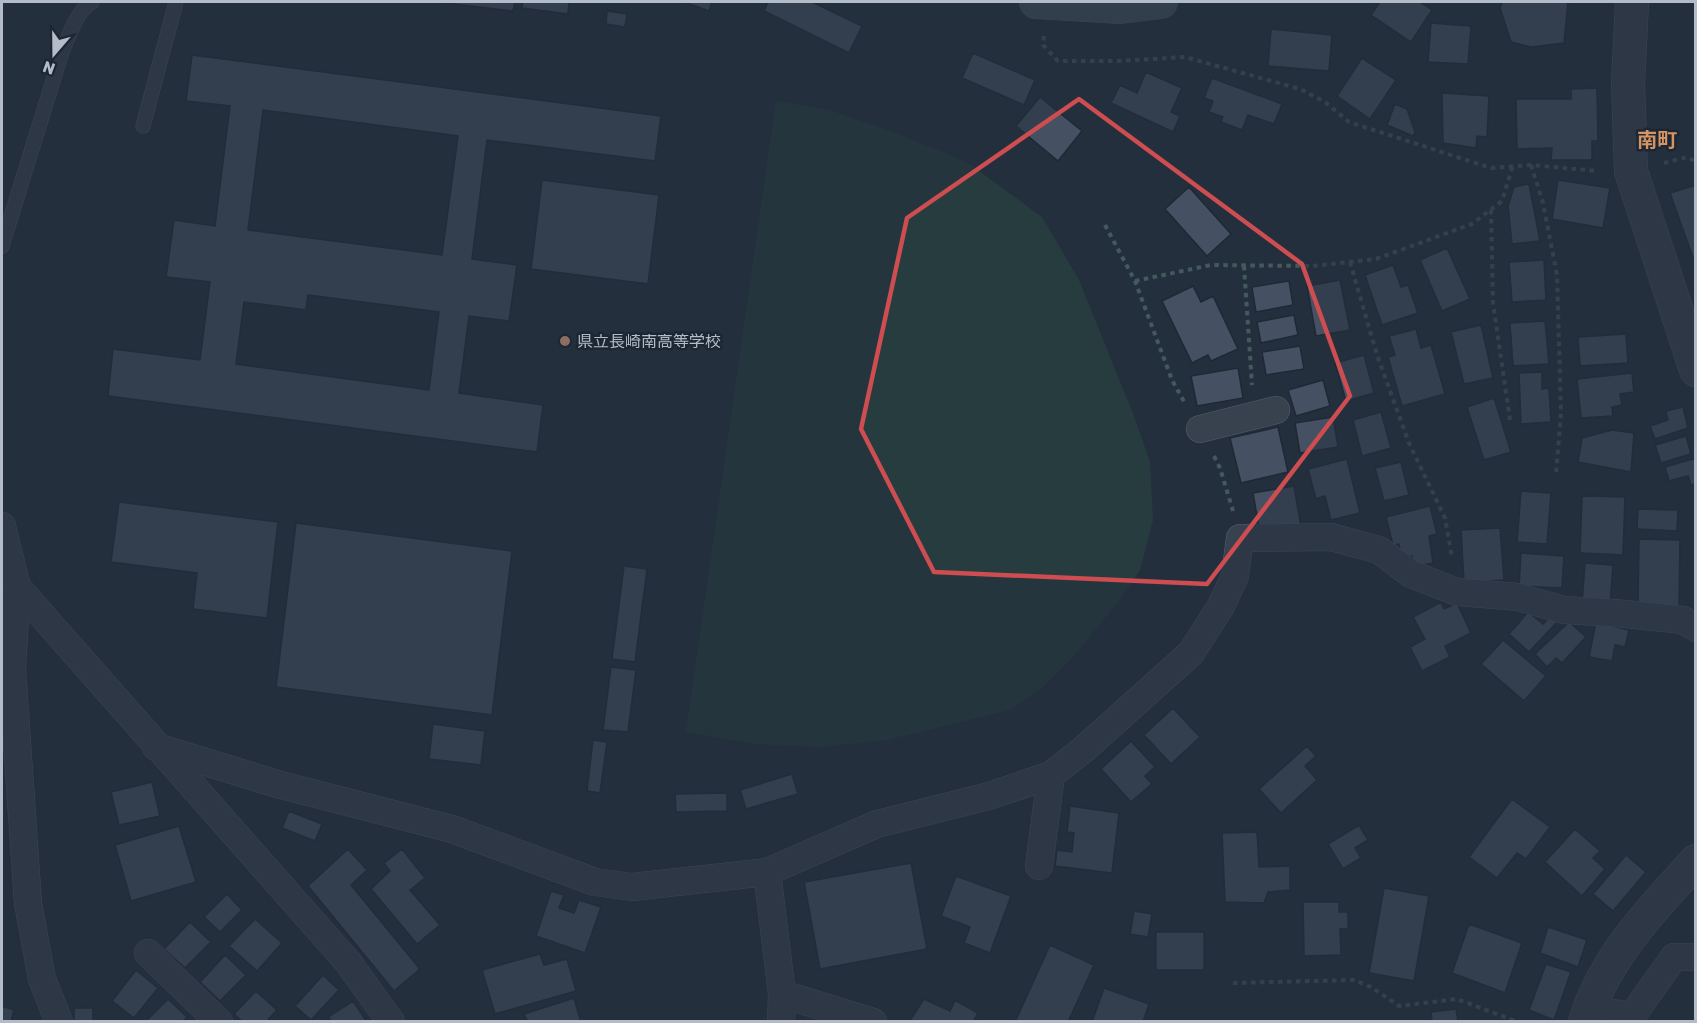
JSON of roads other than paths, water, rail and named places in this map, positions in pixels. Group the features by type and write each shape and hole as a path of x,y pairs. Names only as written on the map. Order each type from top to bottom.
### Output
{"main road":[{"path":"1041,2 1120,7 1161,2"}],"street":[{"path":"1632,2 1628,84 1631,171 1695,370"},
{"path":"1200,429 1265,412"},
{"path":"2,526 17,587 12,668 28,903 42,979 59,1022"},
{"path":"156,747 281,784 452,830 595,882 632,887 767,872 877,824 989,796 1052,775 1191,653 1221,606 1235,576 1240,537 1331,537 1379,550 1411,574 1457,592 1518,597 1563,610 1683,620 1695,628"},
{"path":"17,587 347,961 391,1022"},
{"path":"1040,866 1052,775"},
{"path":"1695,861 1620,949 1604,975 1587,1015 1632,1016 1674,957 1695,957"},
{"path":"767,872 782,994 781,1022"},
{"path":"148,953 219,1022"},
{"path":"782,994 873,1022"}],"lane":[{"path":"2,246 60,55 86,5 92,2"},
{"path":"143,126 176,2"}],"place":[{"name":"県立長崎南高等学校","path":"565,341"}],"district":[{"name":"南町","path":"1657,140"}]}
